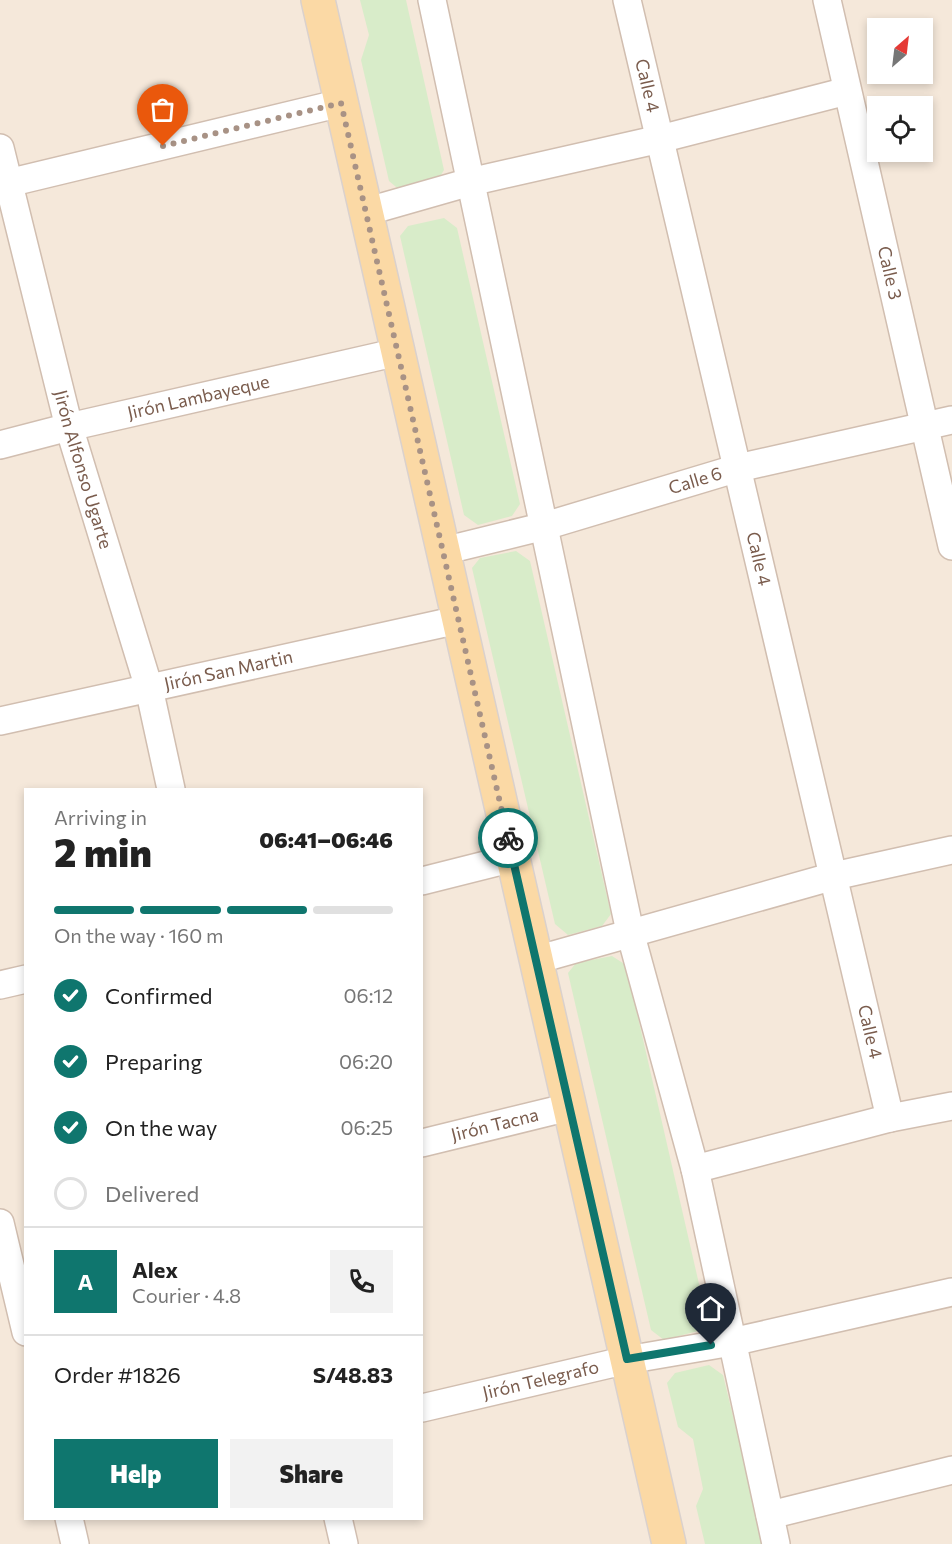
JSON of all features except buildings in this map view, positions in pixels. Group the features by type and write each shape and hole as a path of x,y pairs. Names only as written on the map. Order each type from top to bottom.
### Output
{"main road":[{"path":"318,0 669,1544"}],"street":[{"path":"432,0 630,932 695,1169 776,1544"},
{"name":"Calle 4","path":"627,0 890,1118"},
{"name":"Calle 3","path":"827,0 952,546"},
{"path":"366,212 471,182 660,139 847,91"},
{"path":"4,184 341,103"},
{"name":"Jirón Alfonso Ugarte","path":"0,148 4,184 69,427 149,688 171,788"},
{"name":"Jirón Lambayeque","path":"0,445 69,427 398,352"},
{"name":"Calle 6","path":"443,551 545,526 738,468 925,428 952,420"},
{"name":"Jirón San Martin","path":"0,721 458,620"},
{"path":"536,960 834,876 952,850"},
{"path":"423,881 513,858"},
{"path":"0,985 24,979"},
{"path":"695,1169 890,1118 952,1106"},
{"name":"Jirón Tacna","path":"423,1143 570,1107"},
{"path":"7,1231 24,1321"},
{"name":"Jirón Telegrafo","path":"423,1408 627,1359 732,1342 952,1292"},
{"path":"770,1515 952,1470"},
{"path":"69,1520 75,1544"},
{"path":"338,1520 344,1544"}],"shaded area":[{"path":"0,0 952,0 952,1544 0,1544"}],"green space":[{"path":"360,0 406,0 444,170 436,183 402,192 389,181 361,60 369,35"},
{"path":"444,218 457,228 520,504 512,516 478,525 464,515 400,236 408,226"},
{"path":"516,551 530,561 611,914 602,926 568,935 555,924 472,568 480,558"},
{"path":"612,956 626,965 707,1319 698,1331 664,1340 651,1330 568,973 576,963"},
{"path":"709,1365 723,1375 764,1544 705,1544 696,1506 703,1489 693,1439 678,1427 667,1383 675,1373"}],"way so far":[{"path":"163,146 341,103 508,838"}],"route":[{"path":"508,838 627,1359 711,1345"}]}
